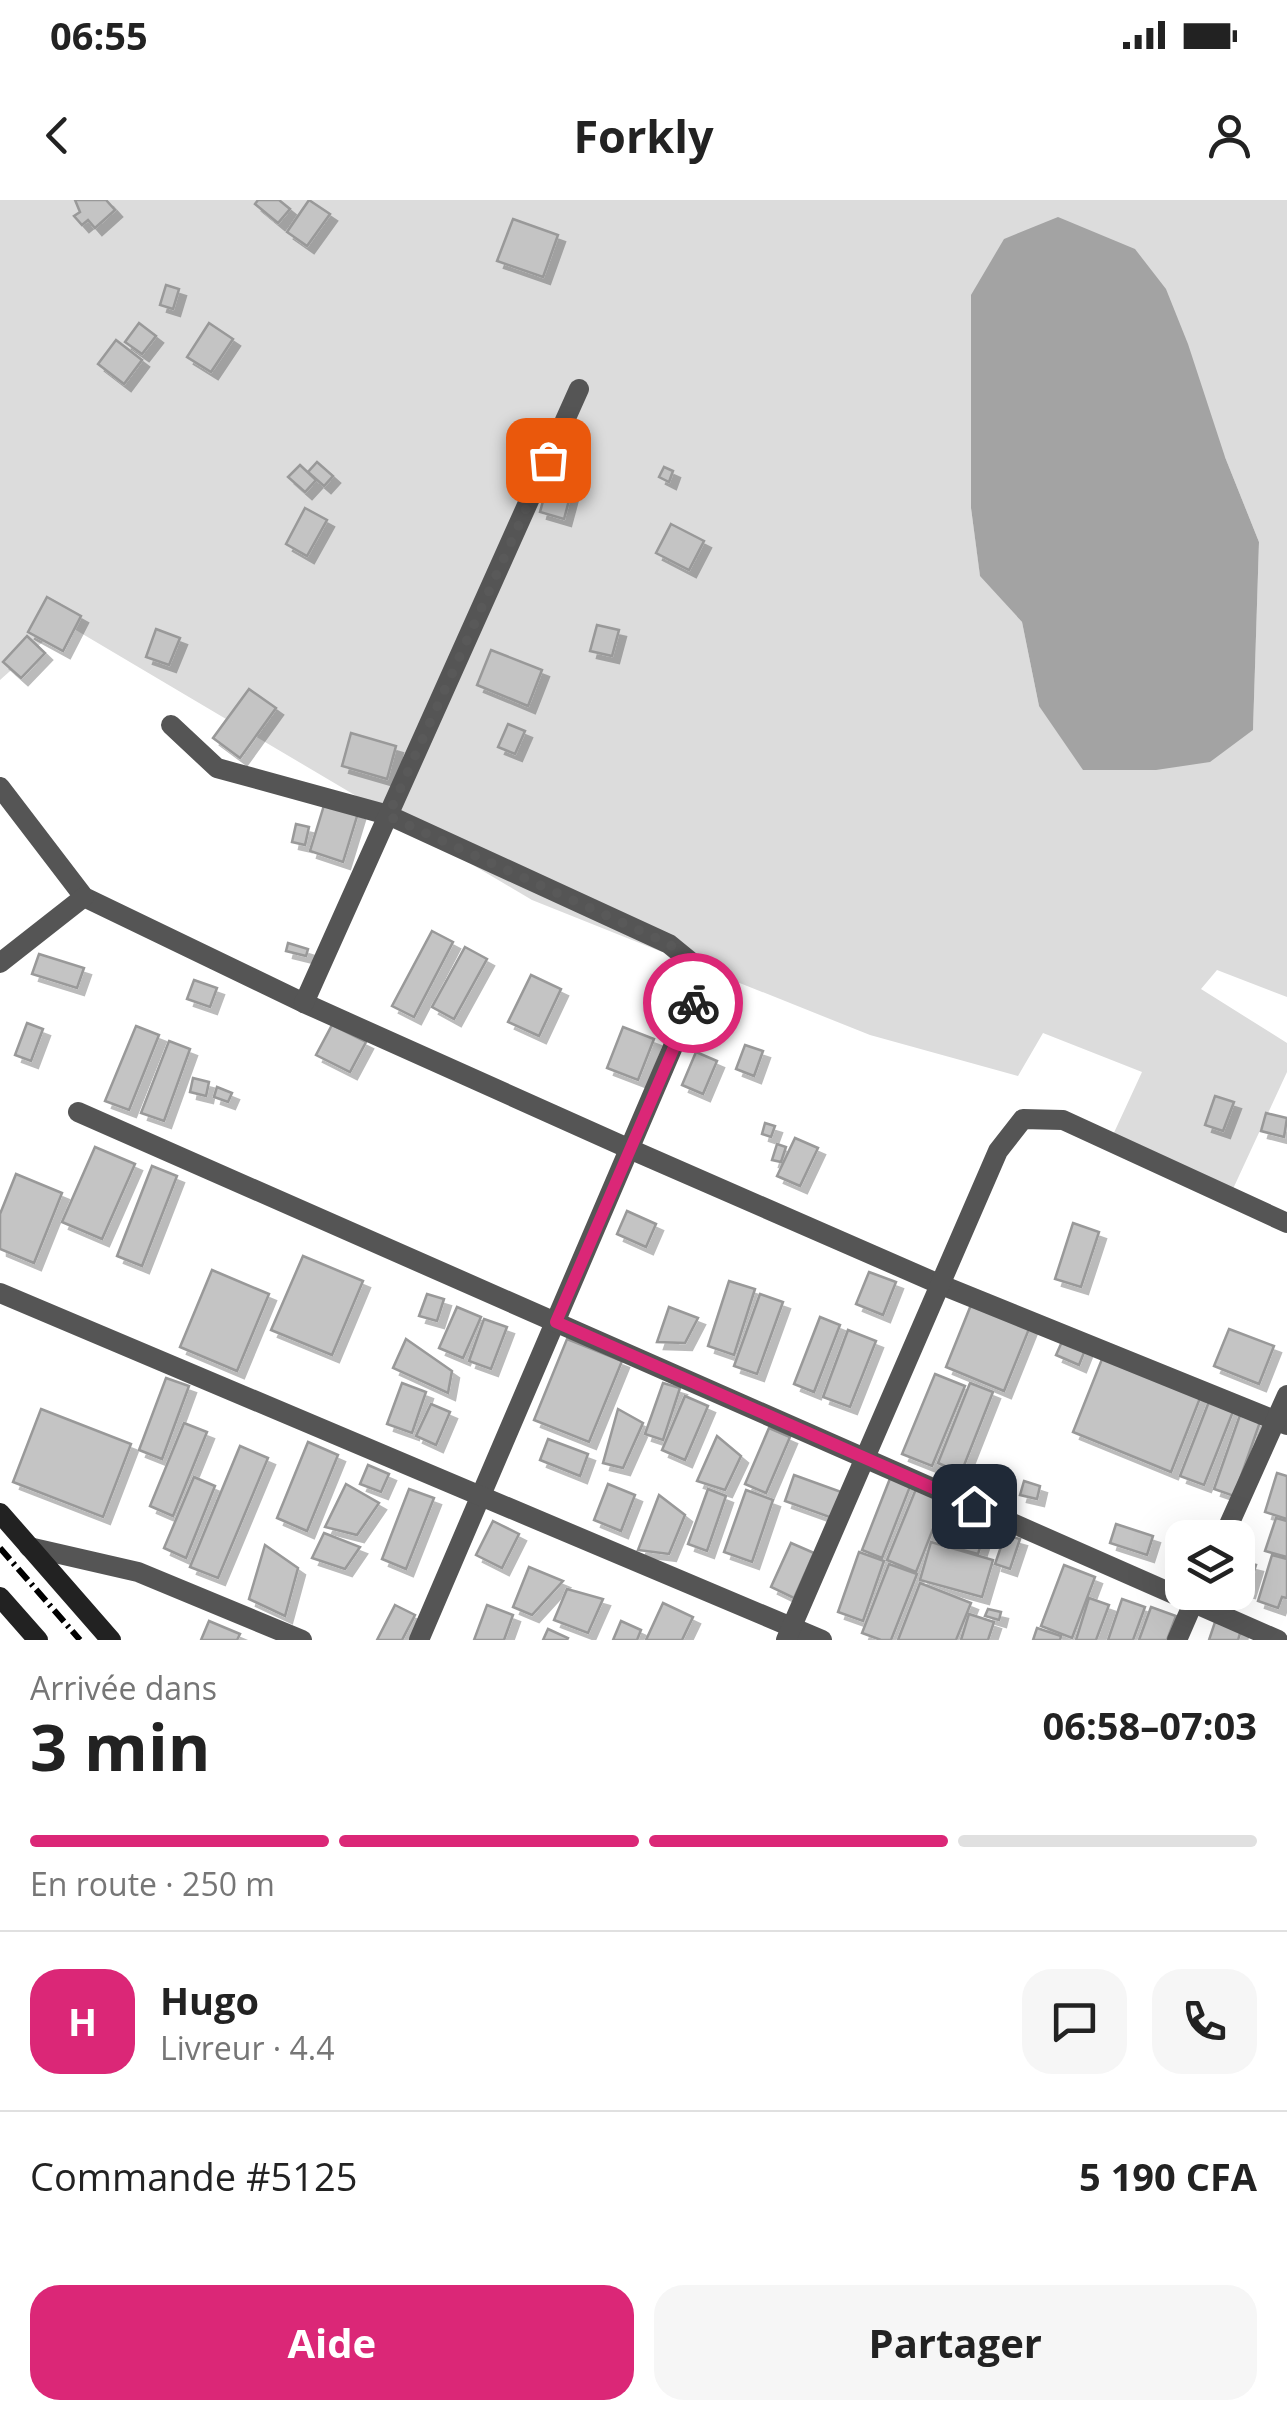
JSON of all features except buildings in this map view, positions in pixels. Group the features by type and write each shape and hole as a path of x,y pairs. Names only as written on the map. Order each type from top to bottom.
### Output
{"main road":[{"path":"0,1513 111,1640"},
{"path":"0,1597 38,1640"}],"street":[{"path":"304,1004 579,388"},
{"path":"171,725 217,768 388,816 669,944 691,962 700,986 419,1640"},
{"path":"0,787 84,897 304,1004 632,1150 939,1284 1282,1423"},
{"path":"0,963 84,897"},
{"path":"78,1112 864,1458 1165,1585"},
{"path":"789,1633 998,1151 1023,1119 1063,1120 1287,1223"},
{"path":"0,1293 482,1496 789,1633 822,1640"},
{"path":"1232,1520 1282,1423 1287,1395"},
{"path":"29,1546 138,1572 302,1640"},
{"path":"1177,1640 1191,1610"},
{"path":"1219,1610 1278,1640"}],"shaded area":[{"path":"0,200 1287,200 1287,997 1217,970 1201,989 1287,1043 1287,1072 1232,1191 1112,1137 1142,1072 1043,1033 1018,1076 870,1035 532,900 64,623 0,680","holes":["971,295 1225,457 1259,542 1253,729 1039,706 1022,622 980,575 971,508"]},
{"path":"1058,217 1135,249 1166,289 1259,542 1253,730 1210,762 1156,770 1083,770 1039,706 1022,622 980,576 971,508 971,295 1004,239"}],"railway":[{"path":"0,1548 80,1640"}],"way so far":[{"path":"548,460 388,816 669,944 691,962 700,986 693,1003"}],"route":[{"path":"693,1003 556,1322 974,1506"}]}
